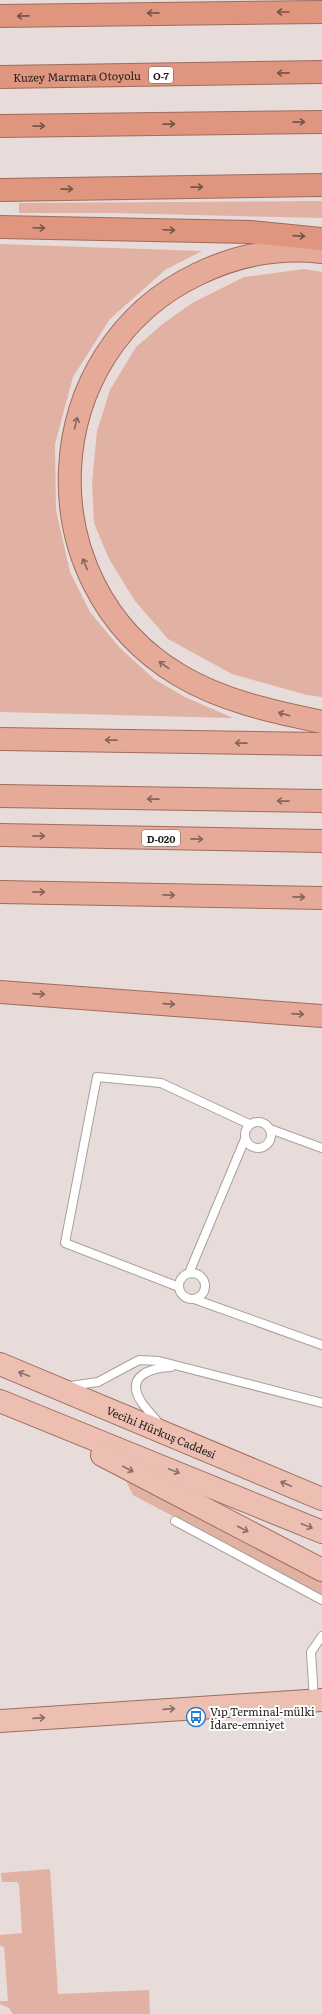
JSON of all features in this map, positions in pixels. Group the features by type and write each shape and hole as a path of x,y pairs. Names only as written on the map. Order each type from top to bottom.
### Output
{"highway":[{"path":"0,16 322,12"},
{"name":"Kuzey Marmara Otoyolu","path":"0,77 322,72"},
{"path":"0,126 322,122"},
{"path":"0,190 322,185"},
{"path":"0,227 251,232 322,239"},
{"path":"322,252 293,250 242,257 214,266 175,286 137,316 120,333 106,353 87,389 76,422 69,479 76,534 91,578 114,616 136,642 179,675 209,690 290,716 322,722"},
{"path":"0,739 322,744"},
{"path":"0,796 322,801"},
{"name":"D-020","path":"0,835 322,841"},
{"path":"0,892 322,898"},
{"path":"0,992 322,1016"}],"main road":[{"name":"Vecihi Hürkuş Caddesi","path":"0,1364 56,1386 322,1499"},
{"path":"0,1401 322,1532"},
{"path":"47,1420 97,1453 322,1570"},
{"path":"0,1706 287,1687 300,1690 318,1700"},
{"path":"0,1721 318,1700"}],"lane":[{"path":"178,1287 65,1243 97,1077 161,1083 249,1124"},
{"path":"322,1148 270,1129 262,1122 257,1121 249,1124 245,1132 245,1139 189,1273 180,1279 178,1287 182,1295 322,1345"},
{"path":"245,1139 255,1148 264,1146 270,1140 270,1129"},
{"path":"189,1273 200,1275 205,1282 202,1295 194,1299"},
{"path":"56,1386 80,1386 98,1382 139,1360 159,1361 322,1403"},
{"path":"166,1433 141,1402 136,1384 140,1376 147,1371 157,1368 178,1367"},
{"path":"175,1521 322,1600"},
{"path":"318,1700 311,1652 322,1636"}],"shaded area":[{"path":"322,201 322,218 112,213 19,213 19,203"},
{"path":"0,244 202,251 165,270 110,319 73,377 55,444 56,510 70,572 90,612 119,647 154,679 185,697 233,718 0,712"},
{"path":"304,269 322,272 322,697 307,695 232,674 168,639 135,601 109,559 94,523 92,484 97,431 110,390 136,347 164,323 192,303 244,277"},
{"path":"126,1481 322,1581 322,1595 133,1495"},
{"path":"50,1869 58,1994 149,1990 150,2014 13,2014 9,2008 0,2004 0,2001 8,2001 4,1947 0,1946 0,1935 22,1933 19,1885 17,1882 2,1882 1,1873"}],"place":[{"name":"Vıp Terminal-mülki İdare-emniyet","path":"196,1717"}]}
